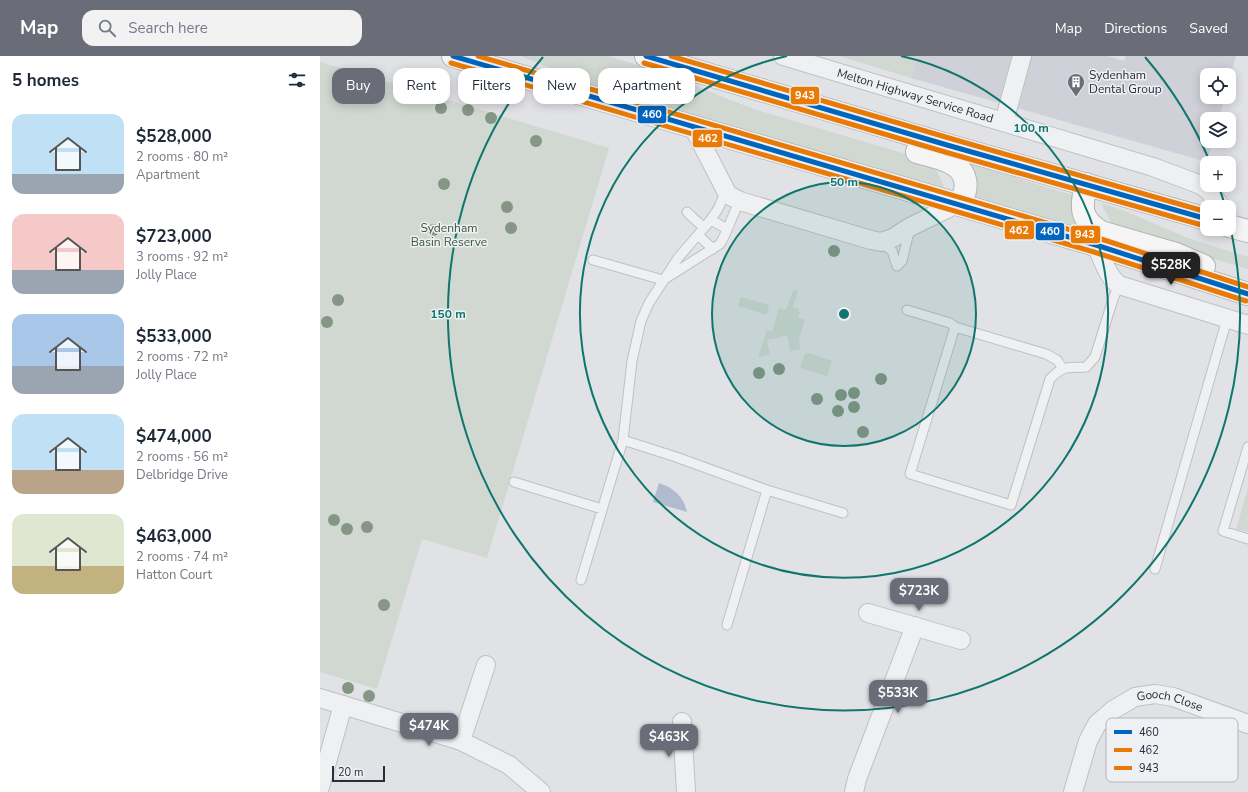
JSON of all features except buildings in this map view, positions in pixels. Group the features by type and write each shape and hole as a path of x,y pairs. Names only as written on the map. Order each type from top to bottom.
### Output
{"highway":[{"path":"453,56 533,79"},
{"path":"499,56 533,72"},
{"path":"646,56 947,145 1200,217"},
{"path":"678,66 778,108 953,164 964,179 966,188 965,195 957,204"},
{"path":"590,96 1096,245 1248,294"},
{"path":"1086,184 1082,207 1084,215 1094,228 1176,254 1248,284"}],"street":[{"name":"Melton Highway Service Road","path":"783,56 1127,158 1191,180 1209,191 1216,200"},
{"path":"1004,122 1022,56"},
{"path":"693,126 733,196 881,242 893,238 957,204"},
{"path":"1096,245 1110,274 1119,285 1248,325"},
{"path":"868,613 961,640"},
{"path":"854,792 857,779 915,626"},
{"path":"461,741 486,665"},
{"name":"Gooch Close","path":"1073,792 1088,741 1097,724 1113,710 1135,697 1155,694 1173,697 1231,718"},
{"path":"320,698 461,741 509,765 541,792"},
{"path":"320,788 343,705"},
{"name":"Gooch Close","path":"1238,720 1248,724"},
{"path":"682,722 686,792"}],"lane":[{"path":"581,580 623,440 632,361 641,321 649,302 678,258 718,209 733,196"},
{"path":"593,260 663,280 720,244 732,213 733,196"},
{"path":"687,212 713,249"},
{"path":"710,220 727,229"},
{"path":"881,242 892,251 897,266 902,261 910,228"},
{"path":"955,327 910,474 1011,505 1050,379 1059,370 1086,367 1095,357 1113,299 1119,285"},
{"path":"907,310 950,323 955,327 1046,354 1057,360 1063,369"},
{"path":"1155,569 1227,319"},
{"path":"623,440 676,457 767,490 843,513"},
{"path":"1248,447 1223,532 1248,538"},
{"path":"514,482 602,509"},
{"path":"727,625 767,490"}],"shaded area":[{"path":"918,56 1108,56 1124,61 1126,56 1236,56 1233,68 1200,68 1200,104 1223,104 1221,112 1200,112 1200,148 1211,148 1209,156 1200,156 1200,160 911,78"}],"green space":[{"path":"521,56 609,56 647,68 598,68 598,87 590,84 590,68 550,68"},
{"path":"839,56 918,56 911,78"},
{"name":"Sydenham Basin Reserve","path":"320,62 340,68 332,68 332,104 385,104 385,81 393,84 393,104 450,104 450,101 609,148 487,558 422,539 377,689 320,672"},
{"path":"695,85 760,111 933,162 946,191 653,104 695,104"},
{"path":"967,164 985,168 1075,196 1080,226 1068,226 973,198"},
{"path":"1101,203 1125,211 1188,238 1248,257 1248,269 1115,230"},
{"path":"793,290 798,291 793,307 799,309 798,311 800,312 798,318 805,320 799,338 800,349 790,351 788,338 784,335 782,337 767,340 770,355 758,357 767,330 772,332 779,308 786,310"},
{"path":"741,297 769,305 767,315 738,306"},
{"path":"809,353 832,361 827,376 800,368 805,354"},
{"path":"1248,488 1248,532 1236,529"}],"water":[{"path":"659,483 674,490 678,494 686,507 687,512 653,502"}],"transit line":[{"name":"460","path":"453,56 1096,245 1248,294"},
{"name":"943","path":"478,56 1098,238 1248,287"},
{"name":"460","path":"646,56 947,145 1200,217"},
{"name":"943","path":"671,56 1200,210"},
{"name":"462","path":"451,63 1094,252 1246,301"},
{"name":"462","path":"644,63 945,152 1200,225"}],"place":[{"name":"Sydenham Dental Group","path":"1076,97"}]}
